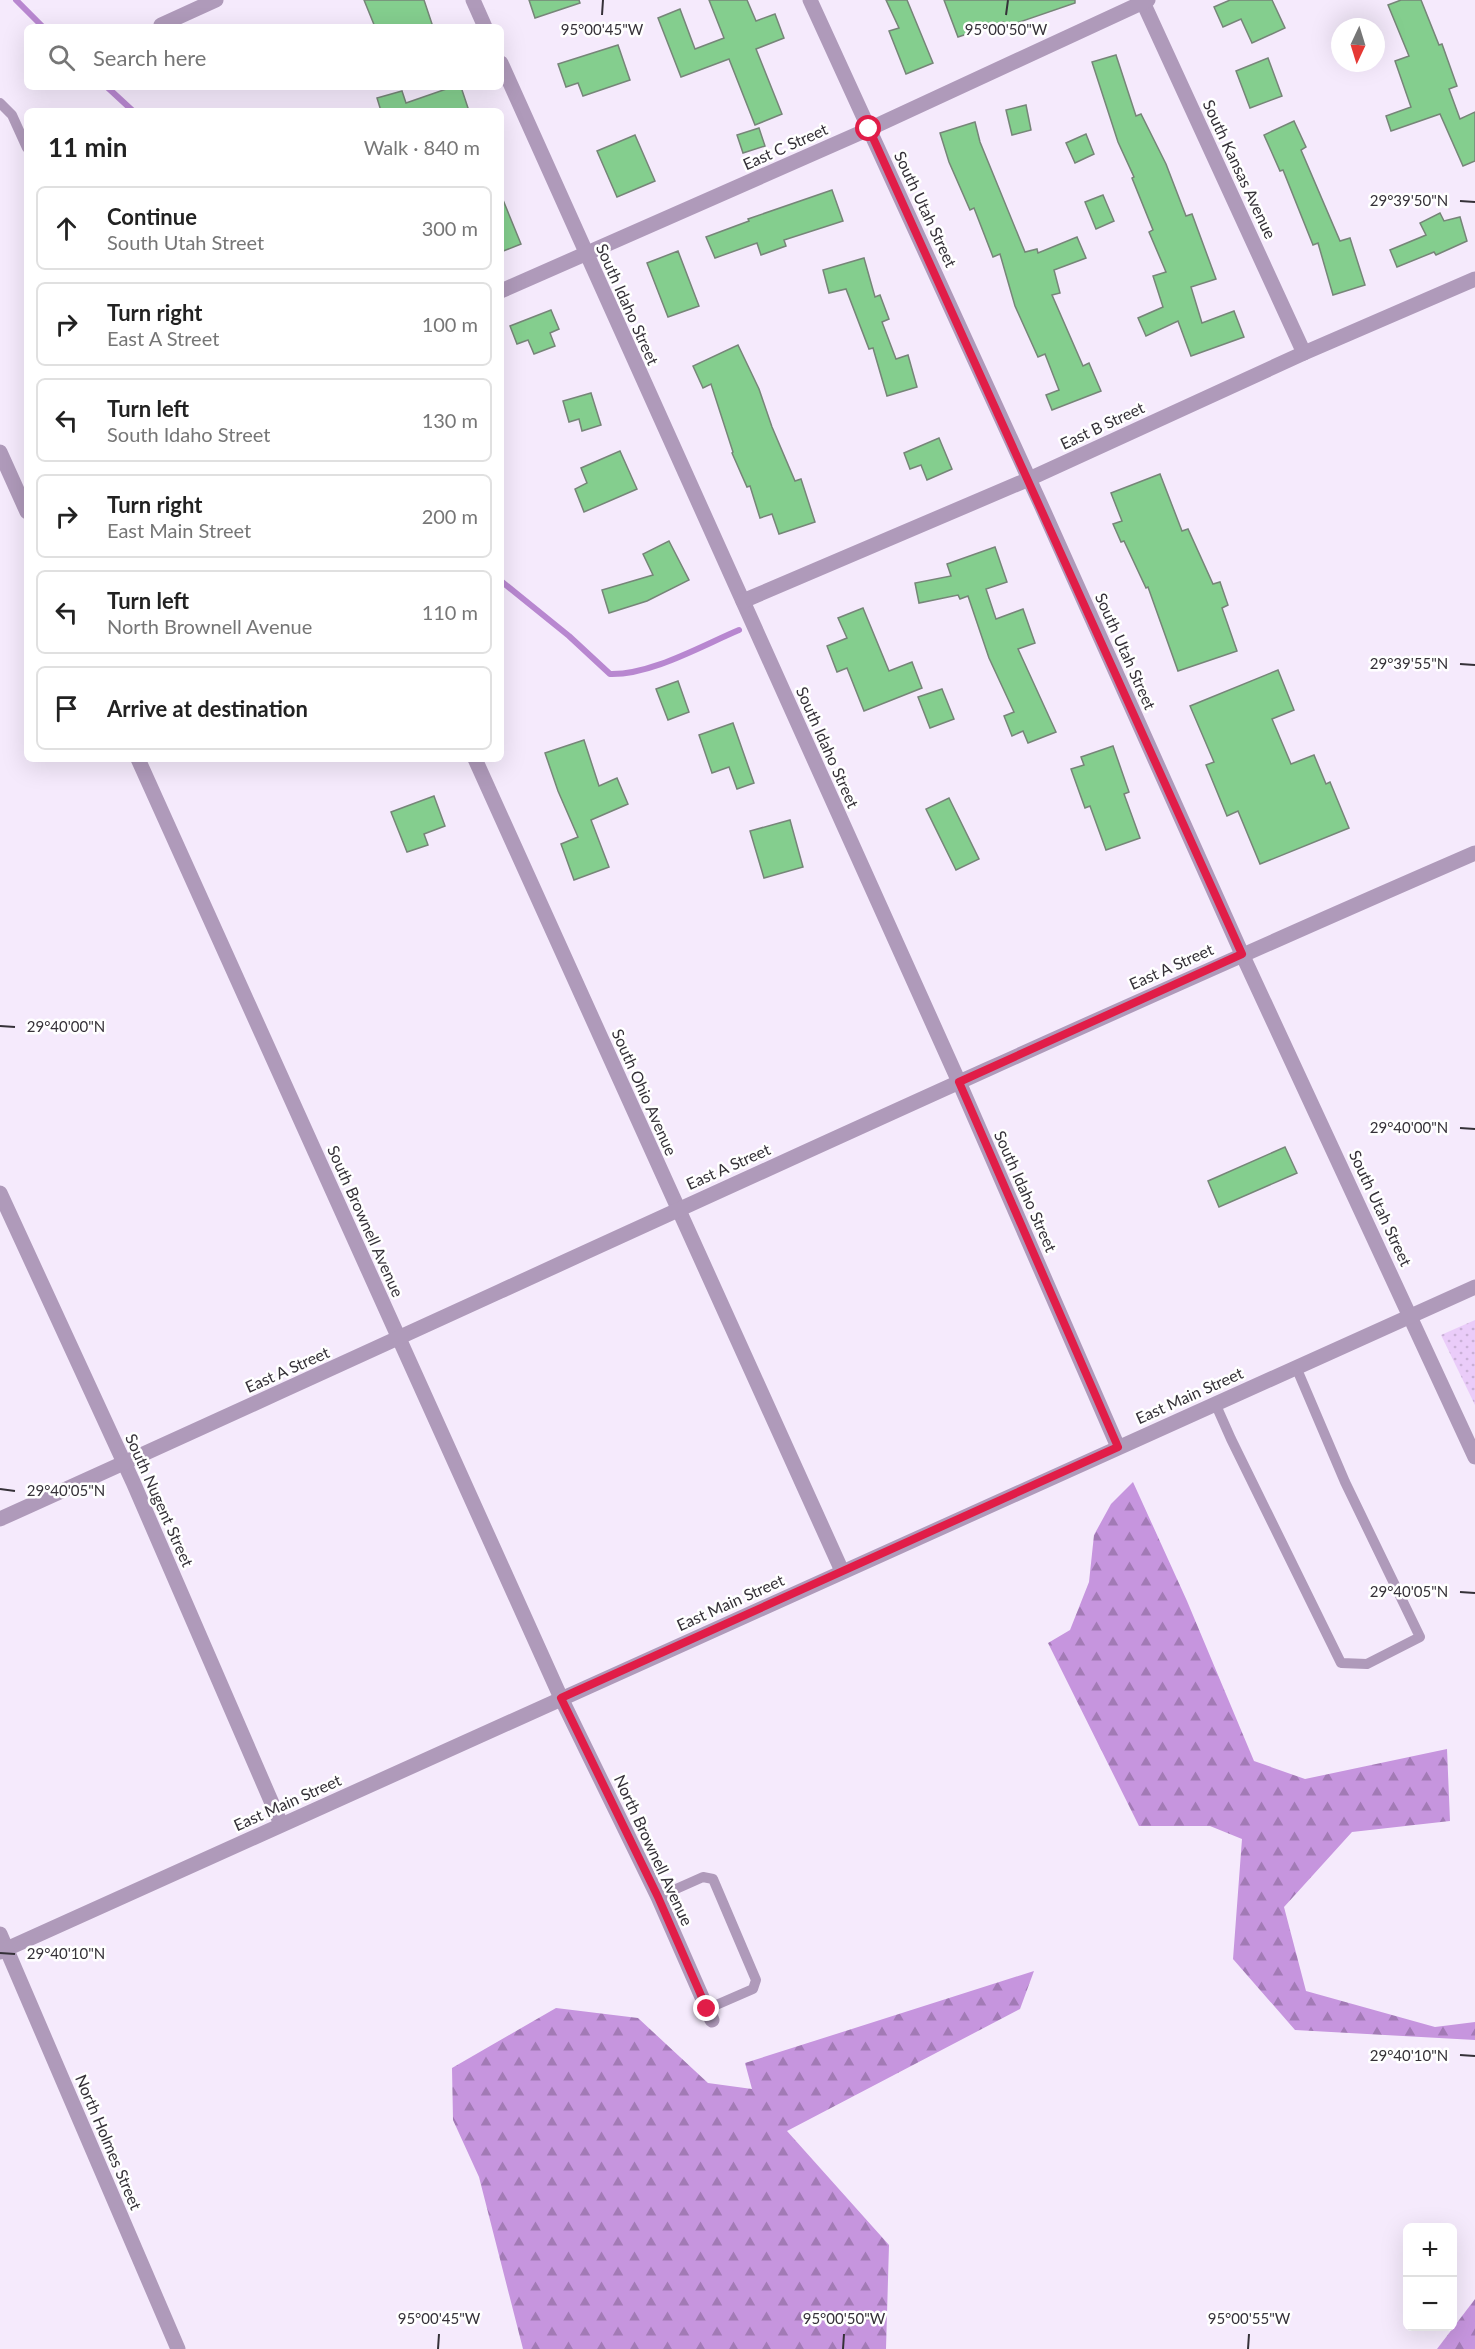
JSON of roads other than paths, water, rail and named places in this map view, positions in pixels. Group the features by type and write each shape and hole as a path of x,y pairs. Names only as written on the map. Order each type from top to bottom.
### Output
{"street":[{"path":"163,24 216,0"},
{"path":"473,0 484,24"},
{"name":"South Utah Street","path":"810,0 1029,479 1242,954 1412,1316 1475,1457"},
{"name":"East C Street","path":"504,290 869,129 1144,1"},
{"name":"South Kansas Avenue","path":"1144,1 1305,353"},
{"name":"South Idaho Street","path":"504,70 959,1082 1118,1447"},
{"name":"East B Street","path":"742,601 1029,479 1305,353 1475,279"},
{"path":"0,452 24,505"},
{"name":"South Brownell Avenue","path":"139,762 561,1698"},
{"name":"South Ohio Avenue","path":"476,762 842,1571"},
{"name":"East A Street","path":"0,1519 1242,954 1475,853"},
{"name":"South Nugent Street","path":"0,1193 124,1463 281,1824"},
{"name":"East Main Street","path":"3,1950 1475,1287"},
{"name":"North Brownell Avenue","path":"561,1698 658,1897 710,2014"},
{"name":"North Holmes Street","path":"0,1934 3,1950 178,2349"}],"lane":[{"path":"0,103 12,115 24,141"},
{"path":"1215,1403 1341,1663 1367,1664 1420,1637 1345,1482 1296,1367"},
{"path":"658,1897 703,1877 713,1879 756,1980 753,1989 710,2014"}],"waterway":[{"path":"16,0 40,24"},
{"path":"110,90 130,108"},
{"path":"504,583 569,636 610,674 626,673 659,665 739,630"}]}
